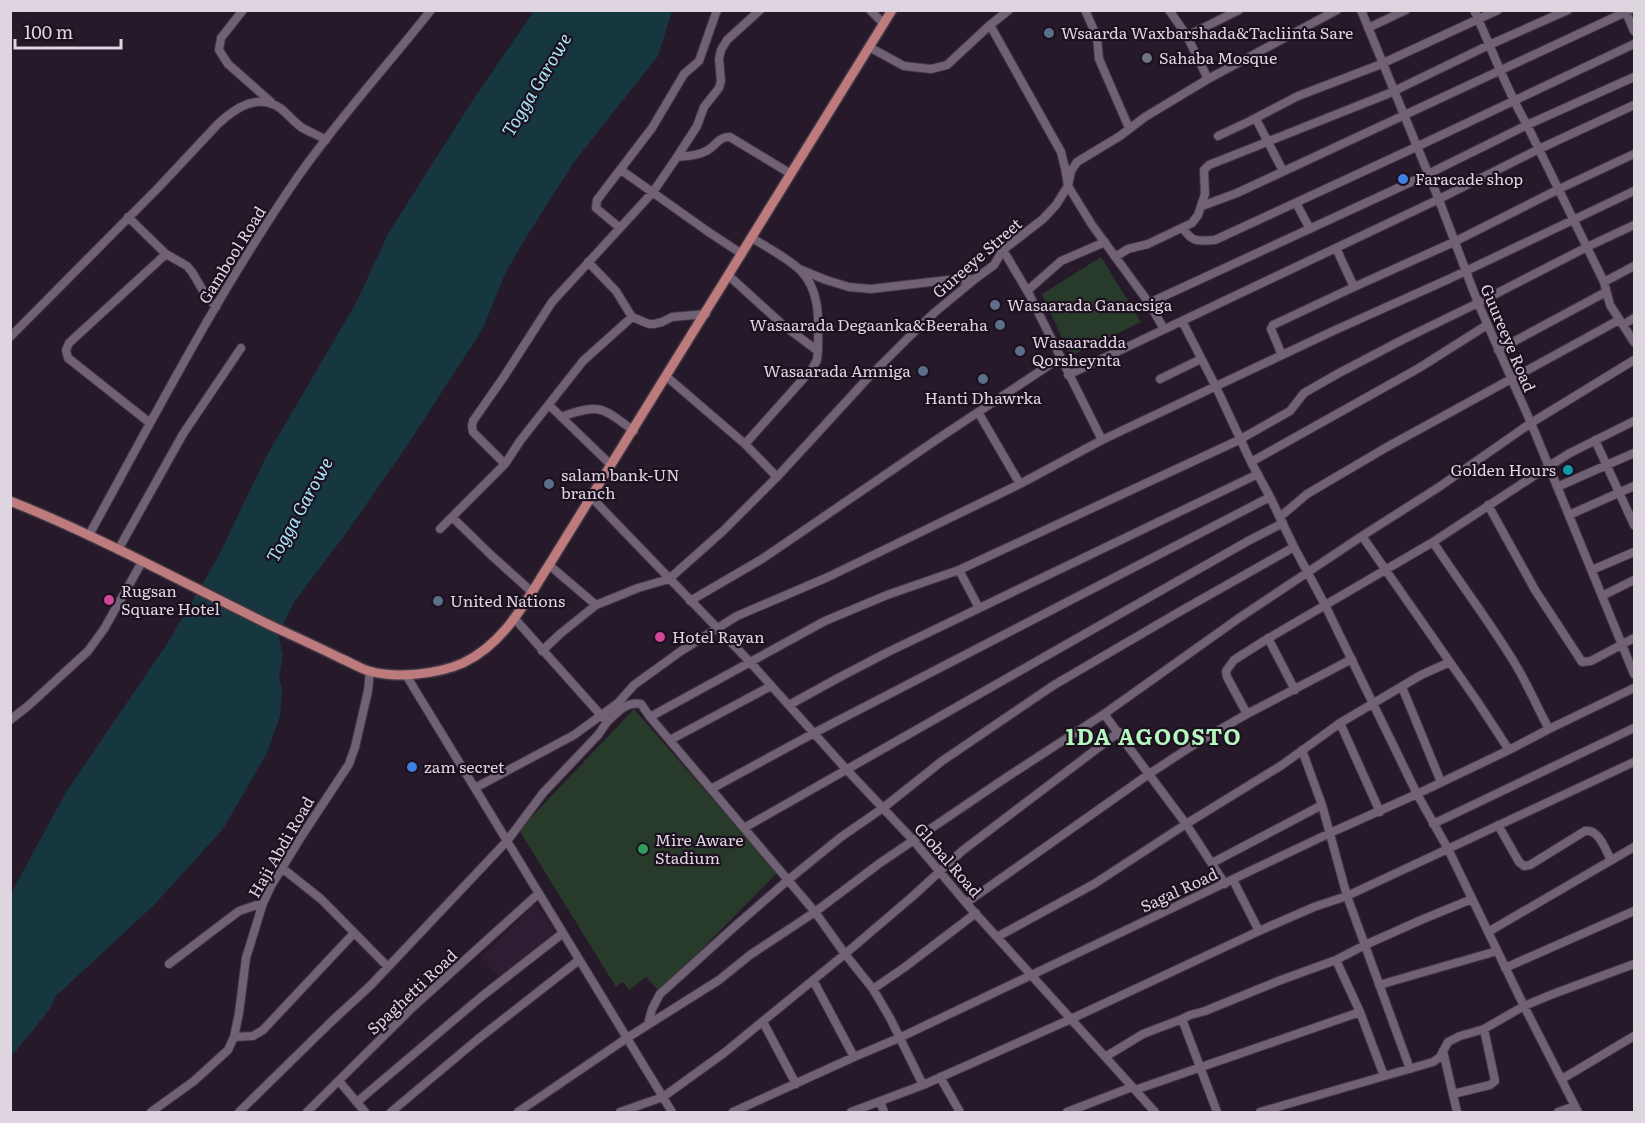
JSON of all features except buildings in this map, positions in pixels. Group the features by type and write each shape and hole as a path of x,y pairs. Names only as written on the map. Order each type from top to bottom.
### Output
{"main road":[{"path":"10,501 118,550 370,671 406,675 425,674 447,669 478,655 494,643 515,619 706,314 728,274 892,10"}],"street":[{"path":"243,10 221,38 219,50 228,64 272,104 300,126 326,140"},
{"name":"Gambool Road","path":"88,536 181,365 298,176 431,10"},
{"path":"620,228 596,208 597,200 660,116 684,74 699,61 717,10"},
{"path":"505,464 473,432 473,421 552,302 653,192 697,126 704,107 719,88 721,50 727,40 760,10"},
{"path":"870,10 884,24"},
{"path":"869,47 904,66 931,69 947,65 1009,10"},
{"path":"1085,10 1097,37 1099,59 1129,129"},
{"path":"1169,10 1187,36 1208,79"},
{"path":"1187,36 1239,10"},
{"name":"Gureeye Street","path":"669,579 723,531 777,477 866,380 911,335 934,313 994,265 1003,250 1043,219 1056,205 1068,186 1071,171 1077,162 1208,79 1337,10"},
{"name":"Guureeye Road","path":"1361,10 1439,200 1497,350 1531,423 1635,674"},
{"path":"1368,28 1406,10"},
{"path":"1474,10 1514,101 1604,282 1610,304 1635,342"},
{"path":"1218,136 1298,96 1383,63 1498,10"},
{"path":"1116,257 1128,249 1148,244 1192,223 1202,206 1205,194 1204,170 1209,165 1394,91 1568,10"},
{"path":"1202,206 1237,193 1627,11 1635,31"},
{"path":"990,25 1061,152 1068,186 1149,303 1164,329"},
{"path":"1183,228 1188,236 1197,241 1215,240 1635,44"},
{"path":"1149,303 1428,174 1527,125 1635,77"},
{"path":"10,337 228,114 252,102 272,104"},
{"path":"1068,375 1635,105"},
{"path":"1256,119 1283,171"},
{"path":"677,157 703,153 725,136 791,174"},
{"path":"1282,355 1271,329 1273,325 1454,242 1635,154"},
{"path":"621,170 742,254"},
{"path":"239,1113 388,967 507,841 543,794 598,735 604,719 634,685 681,651 736,616 828,577 1020,484 1102,440 1635,191"},
{"path":"1296,203 1310,229"},
{"path":"128,217 166,254 187,266 216,307"},
{"path":"650,717 825,621 886,595 959,570 1239,440 1290,411 1304,393 1404,339 1635,225"},
{"path":"752,238 799,269 849,287 871,289 975,279"},
{"path":"1027,291 1061,261 1105,242"},
{"path":"1336,248 1353,287"},
{"path":"1003,250 1027,291 1102,440"},
{"path":"150,423 68,358 66,350 69,343 166,254"},
{"path":"588,262 616,291 632,317 654,324 672,317 706,314"},
{"path":"1604,282 1635,266"},
{"path":"745,444 813,369 817,360 818,306 808,281 799,269"},
{"path":"728,274 783,325 818,351"},
{"path":"1497,350 1606,292"},
{"path":"440,529 505,464 520,441 583,361 632,317"},
{"path":"744,828 1248,541 1281,520 1307,494 1387,447 1510,378 1621,322 1635,318"},
{"path":"1182,321 1216,387 1239,440 1325,605 1417,794 1448,849 1505,968 1577,1109 1558,1113"},
{"path":"1251,462 1419,368 1487,325"},
{"path":"118,550 183,434 241,348"},
{"path":"690,601 762,560 1060,358"},
{"path":"1160,379 1201,359"},
{"path":"518,1113 648,1024 719,980 750,955 815,912 880,862 1104,714 1239,618 1439,487 1531,423 1635,360"},
{"path":"667,376 745,444 777,477"},
{"path":"549,405 611,465"},
{"path":"561,417 586,408 596,408 607,411 634,430"},
{"path":"978,412 1020,484"},
{"path":"1247,714 1227,677 1226,671 1234,660 1433,542 1549,466 1635,421"},
{"path":"1595,440 1635,525"},
{"path":"1557,487 1635,453"},
{"path":"789,705 979,608 1258,474"},
{"path":"1569,515 1635,486"},
{"name":"Global Road","path":"591,497 750,663 913,840 966,903 1153,1112"},
{"path":"711,789 814,733 1270,497"},
{"path":"1488,505 1515,550 1535,590 1582,662 1591,661 1635,638"},
{"path":"452,517 532,592"},
{"path":"1362,536 1509,750"},
{"path":"1433,542 1459,581 1470,593 1515,663 1549,729"},
{"path":"648,1024 652,1009 660,994 788,880 942,761 1054,685 1294,547"},
{"path":"1592,570 1635,552"},
{"path":"10,720 28,706 92,645 113,614 142,562"},
{"path":"549,565 596,605"},
{"path":"959,570 979,608"},
{"path":"542,651 596,605 638,588 669,579"},
{"path":"1602,596 1635,580"},
{"path":"515,619 604,719"},
{"path":"1268,638 1295,690"},
{"path":"966,903 1198,742 1352,659"},
{"path":"997,937 1094,884 1282,765 1340,723 1420,675 1450,662"},
{"name":"Haji Abdi Road","path":"151,1113 194,1081 228,1050 234,1037 239,1013 246,958 262,903 348,764 355,747 368,691 370,671"},
{"path":"406,675 672,1113"},
{"path":"670,740 771,686"},
{"path":"1402,687 1441,782"},
{"name":"Sagal Road","path":"733,1113 899,1038 1330,833 1380,812 1635,688"},
{"path":"475,788 625,706 633,702 641,704 815,912 873,989 923,1085"},
{"path":"1104,714 1186,824 1212,863 1229,882 1259,931"},
{"path":"1340,723 1380,812"},
{"path":"1433,824 1635,728"},
{"path":"620,1113 663,1097 724,1053 845,954 962,852 1119,732"},
{"path":"1302,750 1322,805 1347,896 1410,1070"},
{"path":"851,1113 923,1085 1071,1019 1259,931 1314,907 1347,896 1635,762"},
{"path":"1212,863 1322,805"},
{"path":"1498,825 1519,862 1524,866 1530,865 1585,831 1591,830 1596,833 1611,860"},
{"path":"1488,932 1635,848"},
{"path":"282,868 315,894 388,967"},
{"name":"Spaghetti Road","path":"307,1113 413,1007 539,893"},
{"path":"1105,1057 1143,1035 1336,960 1365,945 1472,899"},
{"path":"169,964 239,911 262,903"},
{"path":"1505,968 1635,911"},
{"path":"873,989 976,913"},
{"path":"234,1037 252,1036 263,1030 354,933"},
{"path":"357,1102 563,933"},
{"path":"1379,985 1497,951"},
{"path":"391,1113 478,1039 579,960"},
{"path":"1336,960 1360,1012 1384,1076"},
{"path":"1260,1113 1433,1062 1440,1057 1448,1042 1454,1039 1484,1029 1524,1006 1635,964"},
{"path":"813,981 854,1057"},
{"path":"1067,1113 1360,1012"},
{"path":"1182,1019 1218,1113"},
{"path":"762,1022 796,1084"},
{"path":"1453,1094 1490,1085 1495,1081 1484,1029"},
{"path":"1562,1079 1635,1036"},
{"path":"1443,1050 1457,1113"},
{"path":"940,1077 960,1113"},
{"path":"339,1081 365,1113"},
{"path":"880,1101 884,1113"}],"shaded area":[{"path":"535,903 558,935 501,981 482,957"}],"green space":[{"path":"1101,257 1141,322 1070,356 1042,294"},
{"name":"Mire Aware Stadium","path":"634,709 777,873 658,990 646,977 629,990 623,982 616,987 519,830"}],"water":[{"name":"Togga Garowe","path":"534,11 672,11 658,56 574,162 505,274 482,330 406,447 347,532 294,602 278,636 283,654 279,677 282,689 280,716 267,753 223,829 155,904 56,996 50,1009 11,1057 10,897 14,888 66,792 167,644 217,559 266,457 356,303 389,232 471,103"}],"place":[{"name":"Wsaarda Waxbarshada&Tacliinta Sare","path":"1049,33"},
{"name":"Sahaba Mosque","path":"1147,58"},
{"name":"Faracade shop","path":"1403,179"},
{"name":"Wasaarada Ganacsiga","path":"995,305"},
{"name":"Wasaarada Degaanka&Beeraha","path":"1000,325"},
{"name":"Wasaaradda Qorsheynta","path":"1020,351"},
{"name":"Wasaarada Amniga","path":"923,371"},
{"name":"Hanti Dhawrka","path":"983,379"},
{"name":"Golden Hours","path":"1568,470"},
{"name":"salam bank-UN branch","path":"549,484"},
{"name":"Rugsan Square Hotel","path":"109,600"},
{"name":"United Nations","path":"438,601"},
{"name":"Hotel Rayan","path":"660,637"},
{"name":"zam secret","path":"412,767"},
{"name":"Mire Aware Stadium","path":"643,849"}],"district":[{"name":"1DA AGOOSTO","path":"1154,737"}]}
